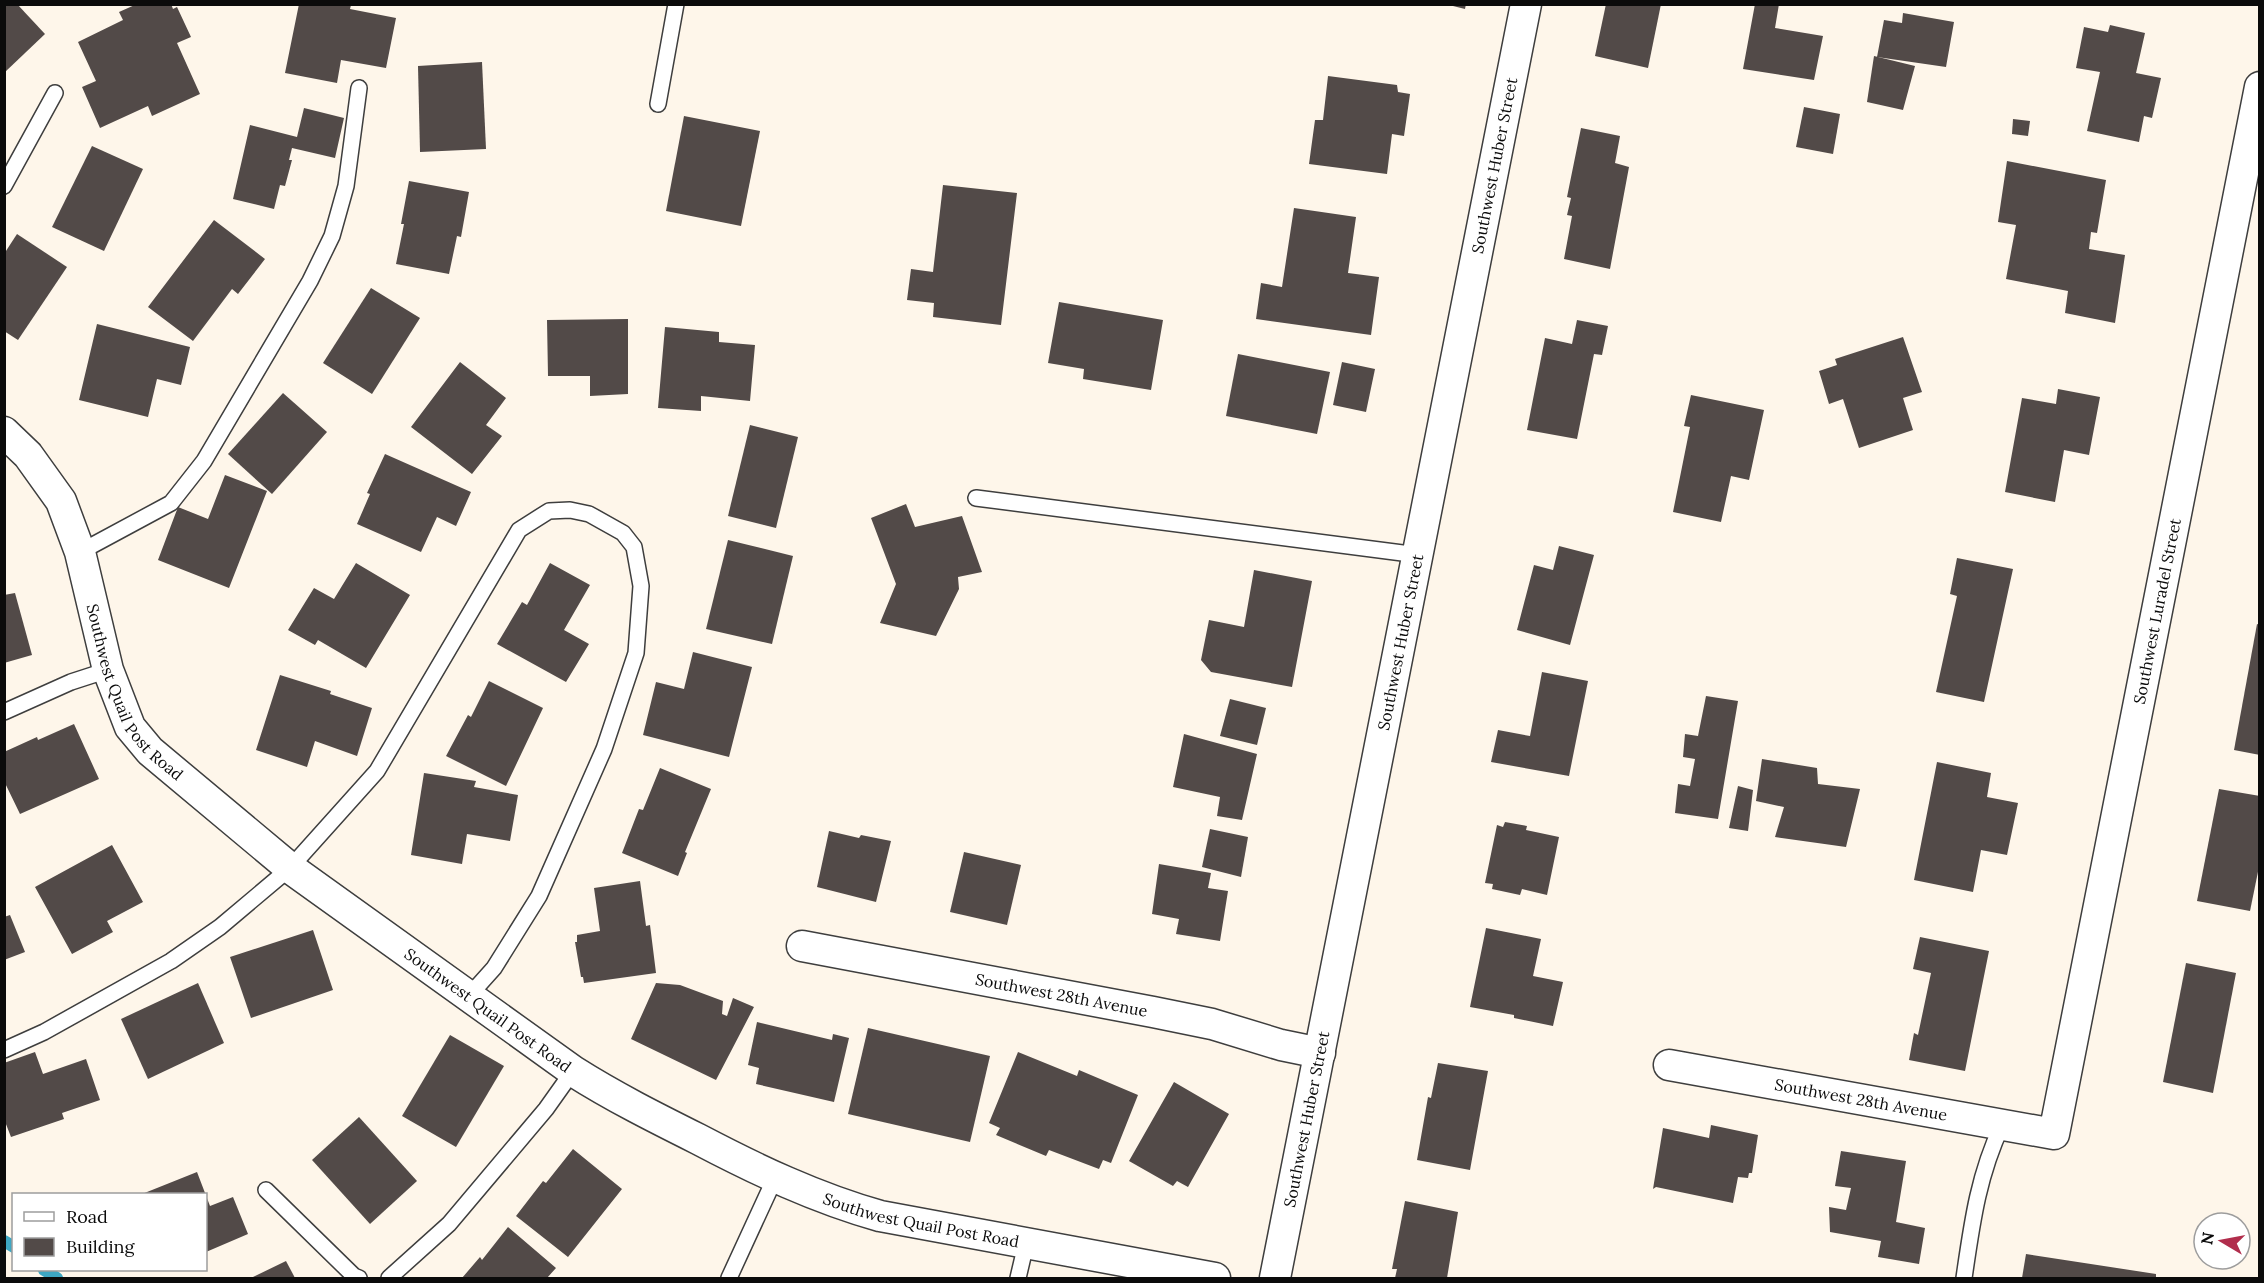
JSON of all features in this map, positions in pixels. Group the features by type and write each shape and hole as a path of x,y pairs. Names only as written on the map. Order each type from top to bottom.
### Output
{"street":[{"name":"Southwest Huber Street","path":"1275,1278 1526,4"},
{"name":"Southwest Luradel Street","path":"2054,1134 2259,87"},
{"name":"Southwest Quail Post Road","path":"4,432 28,455 61,501 80,552 108,670 130,727 150,751 290,868 573,1071 611,1095 775,1178 846,1206 880,1216 1215,1278"},
{"name":"Southwest 28th Avenue","path":"802,946 1212,1024 1281,1045 1320,1053"},
{"name":"Southwest 28th Avenue","path":"1669,1065 2054,1134"}],"lane":[{"path":"658,104 676,4"},
{"path":"80,552 171,503 204,461 310,280 332,236 346,186 359,88"},
{"path":"4,186 55,93"},
{"path":"976,498 1418,555"},
{"path":"4,1050 44,1032 171,961 220,927 290,868 377,771 519,530 549,511 570,510 589,514 623,533 634,547 641,586 636,653 604,749 539,896 494,968 468,997"},
{"path":"4,712 72,682 108,670"},
{"path":"389,1278 449,1224 546,1109 573,1071"},
{"path":"1964,1278 1976,1197 1990,1152 2002,1125"},
{"path":"729,1278 775,1178"},
{"path":"266,1190 354,1276 359,1278"},
{"path":"1018,1278 1026,1244"}],"building":[{"path":"4,4 17,4 45,34 4,73"},
{"path":"137,4 171,4 173,9 177,7 191,37 177,43 200,94 152,116 148,106 100,128 82,87 96,81 78,42 123,20 119,12"},
{"path":"299,4 349,4 350,9 396,18 386,68 341,60 337,83 285,73"},
{"path":"1445,4 1466,4 1465,9"},
{"path":"1606,4 1661,4 1648,68 1595,56"},
{"path":"1755,4 1779,4 1775,28 1823,36 1814,80 1743,69"},
{"path":"1903,13 1954,22 1946,67 1877,57 1884,20 1902,23"},
{"path":"2110,25 2145,33 2136,73 2161,78 2152,118 2144,116 2139,142 2087,131 2100,72 2076,68 2084,27 2108,32"},
{"path":"1874,56 1915,66 1903,110 1867,102"},
{"path":"482,62 486,149 420,152 418,66"},
{"path":"1328,76 1397,85 1398,92 1410,94 1404,136 1392,134 1387,174 1309,164 1315,120 1323,120"},
{"path":"1804,107 1840,114 1833,154 1796,147"},
{"path":"304,108 344,118 335,158 292,148 289,160 292,160 285,186 280,185 274,209 233,199 250,125 297,137"},
{"path":"684,116 760,131 741,226 666,211"},
{"path":"2013,119 2030,121 2028,136 2012,134"},
{"path":"1581,128 1620,136 1615,163 1629,167 1610,269 1564,259 1572,216 1567,215 1571,198 1567,197"},
{"path":"92,146 143,169 104,251 52,227"},
{"path":"2007,161 2106,180 2097,233 2091,232 2089,249 2125,255 2115,323 2065,313 2068,291 2006,279 2016,225 1998,222"},
{"path":"409,181 469,192 461,237 457,236 449,274 396,264"},
{"path":"943,185 1017,193 1001,325 933,317 934,303 907,300 911,269 933,272"},
{"path":"1294,208 1356,217 1348,273 1379,277 1371,335 1256,319 1261,283 1282,287"},
{"path":"214,220 265,259 238,294 232,289 193,341 148,307"},
{"path":"17,234 67,267 18,340 4,331 4,254"},
{"path":"371,288 420,318 372,394 323,363"},
{"path":"1059,302 1163,320 1151,390 1083,379 1084,369 1048,363"},
{"path":"628,319 628,394 590,396 590,376 548,376 547,320"},
{"path":"1577,320 1608,326 1602,355 1594,354 1577,439 1527,430 1545,338 1572,344"},
{"path":"97,324 190,347 181,385 157,379 148,417 79,400"},
{"path":"665,327 719,332 719,342 755,345 750,401 701,396 701,411 658,408"},
{"path":"1903,337 1922,392 1903,398 1913,430 1859,448 1843,399 1829,404 1819,371 1837,365 1835,359"},
{"path":"1238,354 1330,372 1317,434 1226,416"},
{"path":"460,362 506,398 486,425 502,436 472,474 411,427"},
{"path":"1342,362 1375,369 1366,412 1333,405"},
{"path":"2058,389 2100,397 2089,455 2064,450 2055,502 2005,492 2022,398 2056,404"},
{"path":"283,393 327,432 272,494 228,454"},
{"path":"1691,395 1764,410 1749,480 1731,476 1721,522 1673,512 1690,427 1684,426"},
{"path":"750,425 798,437 776,528 728,516"},
{"path":"385,454 471,492 456,526 437,517 421,552 357,524 370,494 367,493"},
{"path":"225,475 267,491 229,588 158,560 178,507 208,519"},
{"path":"906,504 915,527 962,516 982,572 958,577 959,589 936,636 880,623 896,584 871,518"},
{"path":"728,540 793,556 772,644 706,629"},
{"path":"1559,546 1594,555 1570,645 1517,630 1534,565 1553,570"},
{"path":"1957,558 2013,569 1984,702 1936,692 1957,596 1950,594"},
{"path":"356,563 410,595 366,668 318,640 315,645 288,630 314,588 334,599"},
{"path":"550,563 590,585 564,630 589,644 566,682 497,644 522,602 527,605"},
{"path":"1254,570 1312,581 1292,687 1211,672 1201,660 1209,620 1244,627"},
{"path":"15,593 32,655 4,663 4,595"},
{"path":"2257,624 2260,625 2260,755 2234,750"},
{"path":"693,652 752,667 729,757 643,735 656,682 684,689"},
{"path":"1542,672 1588,681 1569,776 1491,762 1498,730 1530,736"},
{"path":"280,675 331,691 330,694 372,708 357,756 315,741 307,767 256,750"},
{"path":"489,681 543,708 506,786 446,756 468,715 471,717"},
{"path":"1706,696 1738,701 1718,819 1675,813 1678,784 1690,786 1695,759 1683,757 1685,734 1698,736"},
{"path":"1230,699 1266,708 1257,745 1220,736"},
{"path":"74,724 99,779 20,814 4,781 4,752"},
{"path":"1184,734 1257,754 1242,820 1217,816 1220,797 1173,787"},
{"path":"1762,759 1817,768 1818,784 1860,789 1846,847 1775,837 1784,807 1756,801"},
{"path":"1937,762 1991,773 1987,797 2018,803 2007,855 1981,850 1973,892 1914,880"},
{"path":"660,768 711,789 685,852 687,853 678,876 622,853 639,809 643,810"},
{"path":"424,773 476,781 474,787 518,795 510,841 467,834 462,864 411,855"},
{"path":"1738,786 1753,790 1748,831 1729,828"},
{"path":"2219,789 2260,796 2260,862 2250,911 2197,901"},
{"path":"1505,822 1527,826 1526,830 1559,837 1547,895 1522,889 1520,895 1492,889 1493,884 1485,883 1497,825 1503,827"},
{"path":"1210,829 1248,837 1241,877 1202,867"},
{"path":"829,831 859,838 861,835 891,841 876,902 817,887"},
{"path":"112,845 143,902 107,921 113,932 72,954 35,887"},
{"path":"964,852 1021,865 1007,925 950,912"},
{"path":"1159,864 1211,873 1208,888 1228,891 1220,941 1176,934 1179,919 1152,914"},
{"path":"640,881 646,926 650,925 656,973 584,983 575,942 577,942 577,935 600,931 594,888"},
{"path":"10,915 25,952 4,960 4,917"},
{"path":"1486,928 1541,939 1533,976 1563,982 1553,1026 1514,1018 1514,1015 1470,1007"},
{"path":"313,930 333,990 251,1018 230,957"},
{"path":"1920,937 1989,951 1965,1071 1909,1060 1914,1033 1918,1035 1931,973 1913,969"},
{"path":"2186,963 2236,973 2213,1093 2163,1082"},
{"path":"198,983 224,1043 148,1079 121,1019"},
{"path":"656,983 680,985 723,1001 722,1014 727,1016 733,998 754,1007 716,1080 631,1039"},
{"path":"757,1022 832,1040 833,1034 849,1038 834,1102 756,1084 759,1068 748,1065"},
{"path":"868,1028 990,1056 970,1142 848,1114"},
{"path":"450,1035 504,1066 456,1147 402,1116"},
{"path":"35,1052 43,1074 86,1059 100,1100 62,1113 64,1119 11,1137 4,1119 4,1063"},
{"path":"1018,1052 1077,1076 1079,1070 1138,1095 1111,1163 1103,1160 1099,1169 1049,1150 1046,1156 996,1135 1000,1128 989,1123"},
{"path":"1438,1063 1488,1071 1470,1170 1417,1160 1428,1097 1431,1098"},
{"path":"1174,1082 1229,1114 1188,1187 1177,1181 1173,1186 1129,1161"},
{"path":"359,1117 417,1181 370,1224 312,1160"},
{"path":"1711,1125 1758,1135 1752,1173 1749,1173 1748,1178 1738,1177 1733,1203 1656,1187 1653,1189 1663,1128 1709,1138"},
{"path":"573,1149 622,1189 568,1257 516,1216 543,1181 546,1183"},
{"path":"1841,1151 1906,1161 1896,1222 1925,1228 1919,1264 1878,1257 1881,1241 1830,1232 1829,1207 1846,1210 1851,1188 1835,1186"},
{"path":"197,1172 205,1193 144,1193"},
{"path":"233,1197 248,1234 207,1252 207,1198 210,1206"},
{"path":"1405,1201 1458,1212 1447,1278 1395,1278 1397,1269 1392,1269"},
{"path":"508,1227 556,1268 547,1278 462,1278 480,1257 482,1260"},
{"path":"2026,1254 2156,1274 2156,1278 2022,1278"},
{"path":"286,1261 295,1278 251,1278"}],"waterway":[{"path":"4,1241 12,1246"},
{"path":"46,1271 57,1278"}]}
